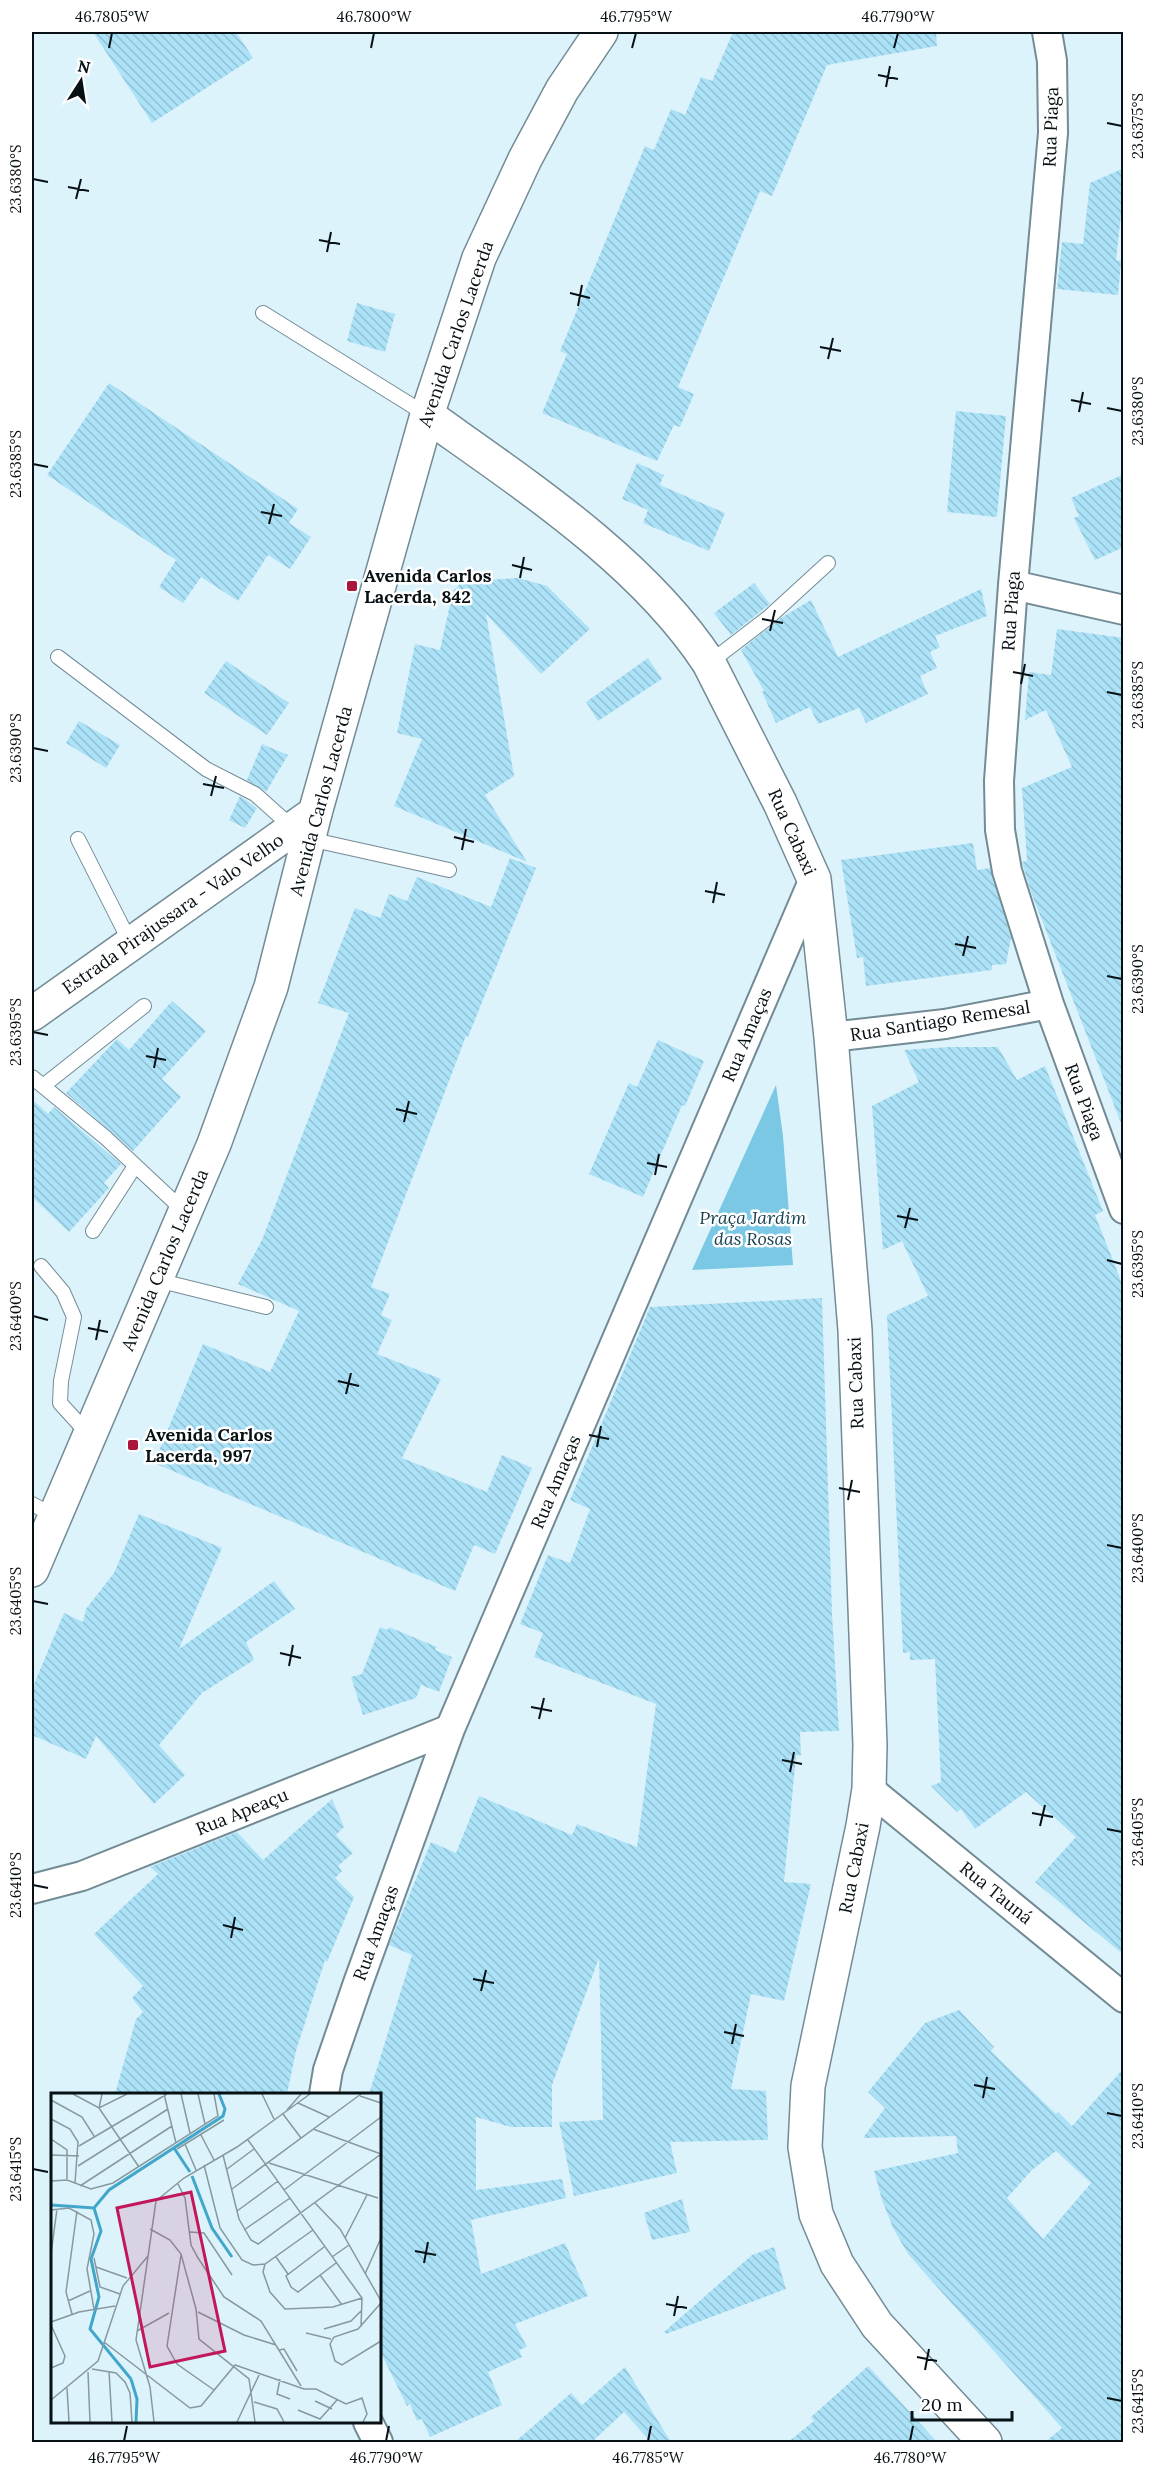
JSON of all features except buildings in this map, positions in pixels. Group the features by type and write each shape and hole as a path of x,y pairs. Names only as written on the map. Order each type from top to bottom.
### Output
{"street":[{"name":"Avenida Carlos Lacerda","path":"32,1570 43,1510 90,1436 214,1144 272,987 306,827 427,415 479,258 525,159 562,90 601,32"},
{"name":"Rua Piaga","path":"1047,32 1052,61 1053,133 1013,585 999,781 1000,830 1007,871 1049,1004 1124,1209"},
{"name":"Rua Cabaxi","path":"427,415 546,500 622,564 695,641 709,663 780,803 814,879 831,1037 855,1330 870,1745 869,1789 808,2086 805,2147 816,2214 837,2264 877,2325 985,2442"},
{"path":"1013,585 1124,610"},
{"name":"Estrada Pirajussara - Valo Velho","path":"32,1014 131,944 306,827"},
{"name":"Rua Amaças","path":"324,2093 328,2070 358,1983 450,1729 814,879"},
{"name":"Rua Santiago Remesal","path":"831,1037 945,1024 1049,1004"},
{"name":"Rua Apeaçu","path":"32,1889 82,1876 450,1729"},
{"name":"Rua Tauná","path":"869,1789 1124,1998"},
{"path":"369,2423 378,2442"}],"lane":[{"path":"263,314 427,415"},
{"path":"709,663 769,617 828,562"},
{"path":"58,657 206,769 255,794 306,827 449,870"},
{"path":"78,839 131,944"},
{"path":"144,1006 37,1082 86,1121 186,1212"},
{"path":"93,1231 135,1166"},
{"path":"41,1266 63,1292 74,1317 60,1381 60,1403 90,1436"},
{"path":"157,1280 266,1307"}],"green space":[{"name":"Praça Jardim das Rosas","path":"776,1085 783,1136 793,1265 692,1270"}],"place":[{"name":"Avenida Carlos Lacerda, 842","path":"352,586"},
{"name":"Avenida Carlos Lacerda, 997","path":"133,1445"}]}
